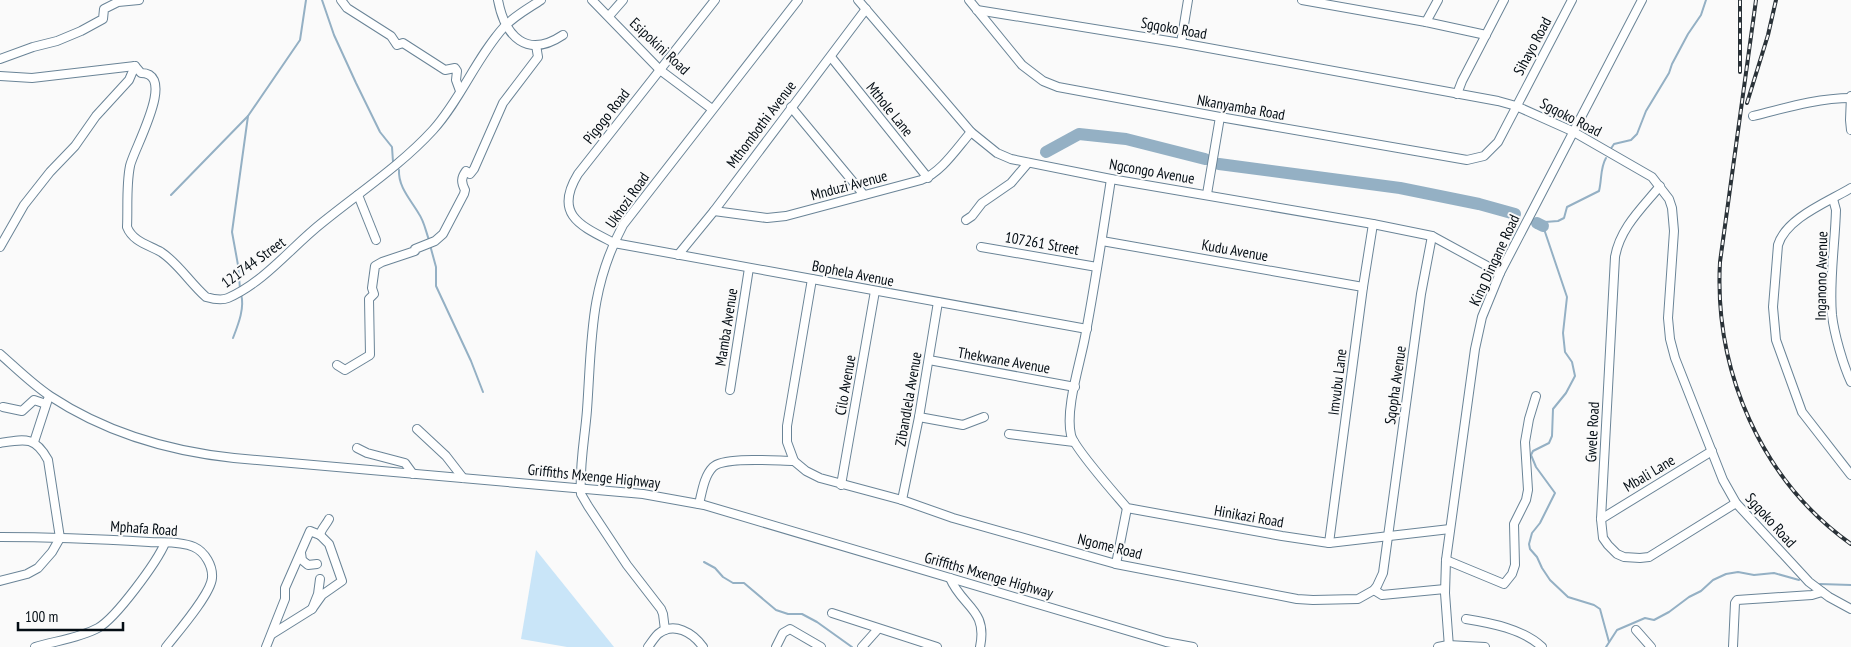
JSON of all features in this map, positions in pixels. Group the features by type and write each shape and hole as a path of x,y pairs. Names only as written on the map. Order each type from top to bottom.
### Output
{"street":[{"path":"0,59 81,31 103,20 104,9 118,2 139,0"},
{"path":"341,0 347,8 391,36 397,45 403,44 445,70 455,68 457,71 456,80 460,91"},
{"path":"498,0 500,12 506,24 514,36 527,45 551,43 563,35"},
{"name":"121744 Street","path":"135,66 140,73 150,75 154,80 156,94 131,163 127,228 134,238 163,254 206,297 225,299 249,286 281,261 321,224 386,173 433,130 483,54 506,24 541,0"},
{"name":"Esipokini Road","path":"592,0 660,70 712,109"},
{"path":"609,16 623,0"},
{"name":"Pigogo Road","path":"614,243 583,228 576,222 568,208 568,194 578,174 715,0"},
{"name":"Ukhozi Road","path":"581,488 595,302 600,280 614,243 632,213 798,0"},
{"name":"Ngcongo Avenue","path":"858,0 971,132 997,154 1028,163 1112,179 1207,194 1432,236 1500,273"},
{"name":"Nkanyamba Road","path":"969,0 1022,65 1043,81 1058,87 1447,157 1472,159 1480,158 1490,152 1505,129 1516,106"},
{"path":"1181,43 1188,0"},
{"path":"1302,0 1486,34"},
{"path":"1426,22 1438,0"},
{"path":"1457,94 1504,0"},
{"name":"Sihayo Road","path":"1516,106 1572,0"},
{"name":"King Dingane Road","path":"1449,646 1445,589 1446,560 1475,349 1482,317 1500,273 1572,131 1642,0"},
{"name":"Mthombothi Avenue","path":"678,256 866,9"},
{"name":"Sgqoko Road","path":"977,10 1181,43 1516,106 1572,131 1652,177 1669,199 1674,231 1668,318 1670,339 1675,358 1723,480 1736,503 1809,582 1851,609"},
{"path":"337,365 345,370 370,355 369,299 374,294 372,288 375,266 416,251 415,249 435,241 443,234 464,194 462,177 466,171 470,174 474,170 504,104 538,57 536,45"},
{"name":"Mthole Lane","path":"830,57 928,178"},
{"path":"0,76 32,78 135,66 129,80 96,116 74,146 50,172 24,206 0,248"},
{"path":"1753,116 1803,104 1851,97 1851,130"},
{"path":"791,107 864,195"},
{"path":"1207,194 1220,117"},
{"name":"Mnduzi Avenue","path":"714,211 767,218 786,216 928,178 971,132"},
{"path":"966,220 972,216 982,203 1011,183 1028,163"},
{"path":"1112,179 1087,329 1075,387 1071,436 1127,508 1116,564"},
{"name":"Gwele Road","path":"1660,186 1624,230 1618,243 1615,257 1601,519 1604,538 1617,554 1624,557 1649,557 1736,503"},
{"path":"1851,188 1797,220 1781,236 1778,245 1773,307 1776,340 1802,412 1851,475"},
{"path":"358,195 376,240"},
{"name":"Inganono Avenue","path":"1833,199 1836,210 1832,316 1851,382"},
{"name":"Imvubu Lane","path":"1329,543 1363,287 1374,224"},
{"name":"Sqopha Avenue","path":"1388,537 1421,294 1432,236"},
{"name":"Kudu Avenue","path":"1102,241 1363,287"},
{"name":"Bophela Avenue","path":"614,243 1087,329"},
{"name":"107261 Street","path":"982,247 1097,267"},
{"name":"Mamba Avenue","path":"730,390 749,268"},
{"path":"699,504 707,475 713,466 721,462 736,460 794,461 787,442 787,426 812,279"},
{"name":"Cilo Avenue","path":"841,484 875,291"},
{"name":"Zibandlela Avenue","path":"902,500 919,417 938,302"},
{"name":"Griffiths Mxenge Highway","path":"0,354 49,395 75,411 125,435 183,451 234,458 643,494 699,504 1166,642 1193,647"},
{"name":"Thekwane Avenue","path":"929,360 1075,387"},
{"path":"34,442 49,395"},
{"path":"1446,560 1504,584 1512,574 1515,564 1514,524 1526,500 1528,490 1525,442 1536,396"},
{"path":"3,407 22,411 34,400 46,404"},
{"path":"919,417 962,425 984,417"},
{"path":"417,429 446,456 463,478"},
{"path":"1009,434 1074,442"},
{"path":"0,443 20,440 34,442 42,450 48,460 60,538 52,552 38,568 27,574 0,582"},
{"path":"356,448 367,453 405,463 413,474"},
{"name":"Mbali Lane","path":"1601,519 1712,451"},
{"name":"Ngome Road","path":"794,461 806,471 820,478 902,500 953,518 1116,564 1297,599 1342,600 1358,598 1374,590"},
{"path":"581,488 583,497 593,514 630,570 650,592 661,608 665,630"},
{"name":"Hinikazi Road","path":"1127,508 1273,535 1329,543 1450,528"},
{"path":"320,535 328,519"},
{"path":"266,647 285,600 285,588 310,531 320,535 329,544 342,581 322,594 312,609 272,634"},
{"name":"Mphafa Road","path":"0,537 165,543 194,547 207,559 213,577 210,588 166,647"},
{"path":"1388,537 1383,573 1374,590 1382,596 1445,589"},
{"path":"35,647 91,631 106,623 159,556 165,543"},
{"path":"301,553 302,560 308,565 317,564"},
{"path":"950,578 980,620 982,632 980,647"},
{"path":"312,609 318,594 320,579"},
{"path":"1733,647 1734,603 1737,600 1812,595 1822,592"},
{"path":"832,613 937,647"},
{"path":"1466,619 1494,625 1531,638 1542,647"},
{"path":"648,647 658,634 675,628 684,630 692,635 703,647"},
{"path":"776,647 784,633 790,628 821,647"},
{"path":"862,647 878,629"},
{"path":"1636,630 1651,647"},
{"path":"1438,647 1485,647"}],"shaded area":[{"path":"536,550 614,647 567,647 521,639"}],"waterway":[{"path":"171,195 248,116 300,40 306,0"},
{"path":"322,0 334,35 356,83 380,132 392,147 393,162"},
{"path":"1610,150 1614,144 1631,140 1637,134 1646,111 1669,73 1688,34 1701,15 1706,0"},
{"path":"240,289 232,232 248,116"},
{"path":"1046,152 1079,134 1126,139 1205,159"},
{"path":"1606,158 1599,191 1567,207 1564,218 1558,221 1545,222 1543,226 1567,297 1563,333 1565,352 1572,362 1575,376 1566,393 1553,409 1552,436 1549,443 1533,451 1531,455 1536,467 1555,493 1540,523 1532,533 1529,544 1530,549 1537,557 1550,580 1568,597 1594,605 1600,609 1609,642"},
{"path":"1219,164 1400,188 1479,204 1515,214"},
{"path":"399,170 403,188 421,217 429,240"},
{"path":"1537,223 1543,226"},
{"path":"430,245 436,267 436,286 471,361 483,392"},
{"path":"233,338 242,311 241,294"},
{"path":"704,562 715,568 723,577 733,583 744,583 776,610 788,614 802,614 817,622 852,647"},
{"path":"1606,647 1617,630 1645,618 1654,620 1701,591 1713,580 1726,574 1738,572 1754,575 1774,573 1799,580"},
{"path":"1820,584 1851,585"}],"railway":[{"path":"1740,0 1740,72"},
{"path":"1756,0 1720,262 1720,303 1725,343 1735,382 1750,420 1768,455 1792,488 1819,518 1851,544"},
{"path":"1747,103 1768,35 1776,0"}]}
